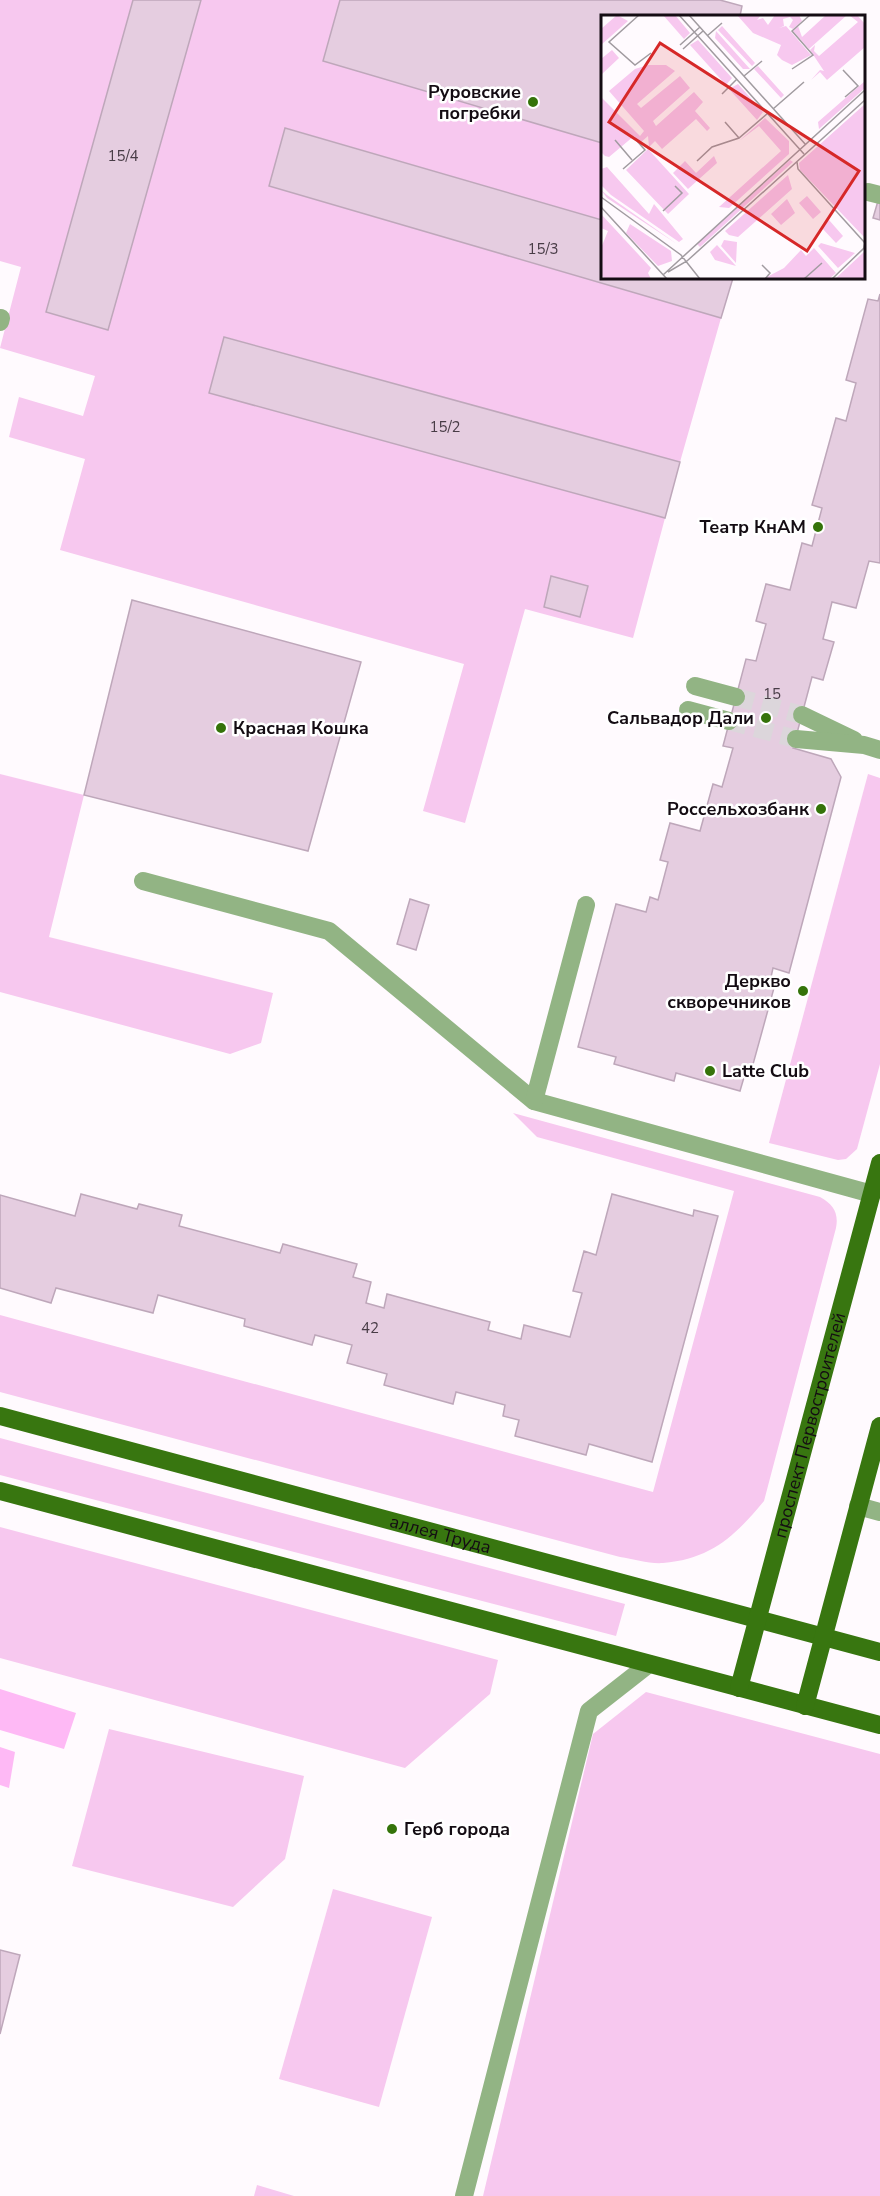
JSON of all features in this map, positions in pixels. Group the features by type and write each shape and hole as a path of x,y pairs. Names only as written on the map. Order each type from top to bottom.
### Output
{"main road":[{"name":"проспект Первостроителей","path":"740,1688 876,1195 880,1163"},
{"name":"аллея Труда","path":"0,1416 880,1652"},
{"path":"805,1706 880,1426"},
{"path":"0,1491 880,1725"}],"lane":[{"path":"695,686 736,697"},
{"path":"688,710 729,721"},
{"path":"802,715 872,747"},
{"path":"796,739 872,747"},
{"path":"143,882 329,931 534,1101 876,1195"},
{"path":"534,1101 586,905"},
{"path":"858,1506 880,1512"},
{"path":"464,2196 589,1711 649,1664"}],"shaded area":[{"path":"0,0 133,0 46,312 107,330 201,0 618,0 636,15 601,15 601,220 286,128 269,186 721,318 680,462 225,337 210,393 665,518 633,638 525,609 465,823 423,811 464,664 60,550 85,459 9,437 19,397 83,416 95,376 0,348 21,267 0,261"},
{"path":"0,774 84,795 49,937 273,993 261,1043 230,1054 0,992"},
{"path":"868,774 880,778 880,1064 857,1149 846,1159 838,1160 769,1143"},
{"path":"513,1113 820,1197 834,1210 837,1218 836,1228 764,1501 743,1525 721,1544 695,1557 680,1561 647,1562 620,1557 0,1392 0,1315 653,1492 734,1191 537,1137"},
{"path":"0,1438 625,1604 616,1636 0,1475"},
{"path":"0,1527 498,1660 490,1694 405,1768 0,1658"},
{"path":"0,1689 76,1713 64,1749 0,1730"},
{"path":"646,1692 880,1754 880,2196 483,2196 593,1734"},
{"path":"109,1729 304,1776 285,1859 233,1907 72,1866"},
{"path":"0,1747 15,1752 9,1788 0,1785"},
{"path":"333,1889 432,1917 379,2107 279,2079"},
{"path":"257,2185 294,2196 254,2196"}],"building":[{"path":"133,0 201,0 108,330 46,312"},
{"name":"Руровские погребки","path":"340,0 720,0 742,6 740,15 601,15 601,143 323,61"},
{"path":"285,128 601,220 601,279 733,279 721,318 269,186"},
{"path":"880,194 880,220 873,218"},
{"path":"880,294 880,563 869,561 856,608 832,602 823,639 834,642 823,680 812,677 793,748 831,759 841,777 789,973 773,968 769,986 774,988 752,1068 747,1067 740,1091 676,1073 674,1081 614,1064 616,1057 578,1047 616,904 646,912 650,897 658,900 668,862 660,860 670,823 700,831 713,784 722,787 733,748 723,746 746,659 756,661 766,624 756,621 766,584 790,590 802,543 812,546 822,508 812,505 836,418 846,421 856,383 846,380 868,299 878,301"},
{"path":"224,337 680,462 665,518 209,393"},
{"path":"551,576 588,586 580,617 544,607"},
{"name":"Красная Кошка","path":"132,600 361,662 308,851 84,795"},
{"path":"410,899 429,905 416,950 397,944"},
{"path":"81,1194 137,1209 139,1204 182,1215 179,1226 280,1253 283,1244 357,1264 353,1277 371,1282 366,1303 384,1308 387,1294 490,1322 488,1330 521,1339 524,1325 570,1337 582,1293 573,1291 584,1251 596,1255 612,1194 693,1216 694,1210 718,1216 652,1462 589,1444 586,1455 515,1436 519,1420 503,1416 505,1405 456,1392 453,1404 384,1385 387,1374 347,1363 352,1345 315,1335 312,1345 244,1326 245,1319 158,1295 153,1313 56,1288 51,1303 0,1288 0,1195 75,1216"},
{"path":"0,1950 20,1955 0,2034"}],"tunnel":[{"path":"736,697 802,715"},
{"path":"729,721 796,739"}],"place":[{"name":"Руровские погребки","path":"533,102"},
{"name":"Театр КнАМ","path":"818,527"},
{"name":"Сальвадор Дали","path":"766,718"},
{"name":"Красная Кошка","path":"221,728"},
{"name":"Россельхозбанк","path":"821,809"},
{"name":"Деркво скворечников","path":"803,991"},
{"name":"Latte Club","path":"710,1071"},
{"name":"Герб города","path":"392,1829"}]}
